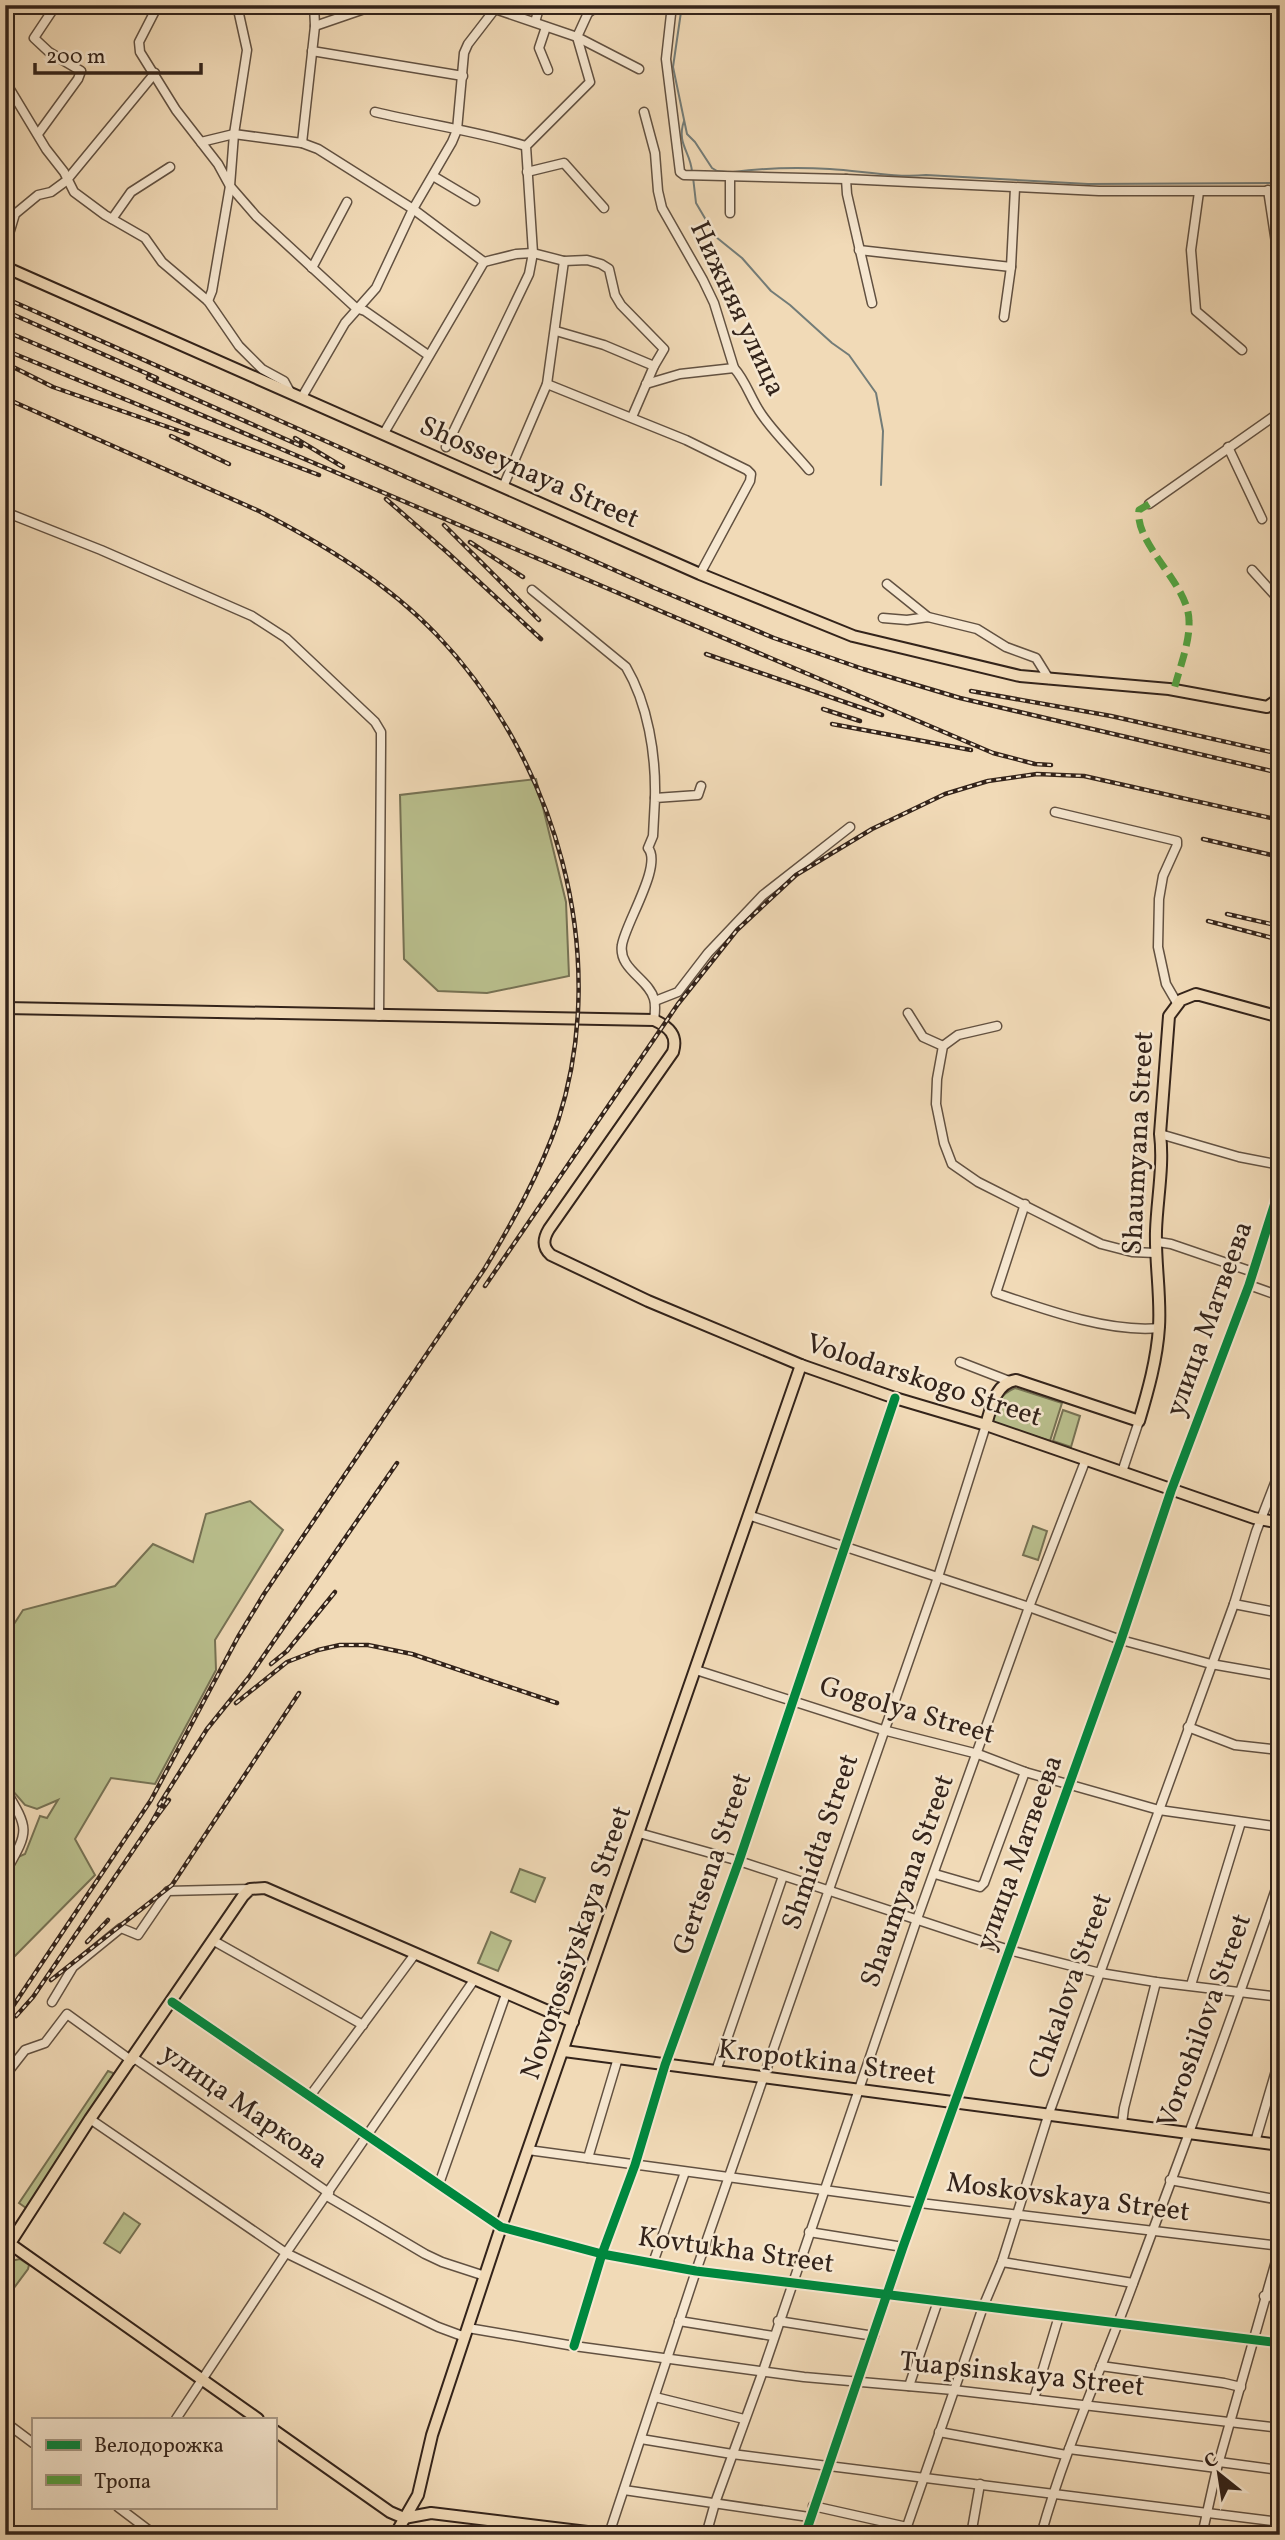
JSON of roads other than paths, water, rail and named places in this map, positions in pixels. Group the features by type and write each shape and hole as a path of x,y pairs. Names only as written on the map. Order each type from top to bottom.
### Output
{"main road":[{"name":"Shosseynaya Street","path":"5,267 701,574 853,636 1020,676 1169,689 1267,707"},
{"path":"1267,707 1280,698"},
{"path":"1177,1003 1196,994 1280,1017"},
{"name":"Shaumyana Street","path":"1139,1421 1149,1389 1158,1328 1157,1247 1162,1153 1160,1134 1167,1023 1177,1003"},
{"path":"5,1008 654,1020"},
{"name":"Volodarskogo Street","path":"654,1020 675,1037 673,1052 545,1235 547,1251 562,1261 801,1365 1086,1459 1171,1491 1260,1520 1280,1523"},
{"name":"Novorossiyskaya Street","path":"395,2535 418,2496 432,2435 501,2227 801,1365"},
{"name":"Volodarskogo Street","path":"1009,1381 1031,1384 1139,1421"},
{"name":"Shmidta Street","path":"985,1425 995,1395 1009,1381"},
{"path":"250,1889 265,1888 573,2022"},
{"name":"улица Маркова","path":"6,2243 250,1889"},
{"name":"Kropotkina Street","path":"564,2051 1280,2145"},
{"path":"5,2212 9,2227 6,2243 257,2418"},
{"path":"276,2432 390,2512 404,2518 432,2513 537,2530 611,2535"}],"street":[{"path":"38,134 72,88 81,71 49,52 34,38 56,5"},
{"path":"158,5 139,42 140,52 176,110 218,164 230,187 256,216 356,308 365,311 428,355"},
{"path":"208,301 230,187 233,134 247,50 236,5"},
{"path":"302,143 315,26 314,5"},
{"path":"315,26 376,5"},
{"path":"535,22 540,5"},
{"path":"446,447 529,274 533,253 526,146 590,82 577,37 588,13 599,5"},
{"path":"672,5 666,59 680,172 687,176 846,179 1015,188 1280,191"},
{"path":"302,397 345,323 376,288 413,209 457,130 464,53 495,7 577,37 639,69"},
{"path":"546,27 539,48 548,70"},
{"path":"312,51 463,76"},
{"path":"5,247 15,214 38,195 51,192 66,181 155,74"},
{"path":"5,81 74,192 145,238 162,262 208,301 239,346 262,369 284,381 290,392"},
{"path":"375,112 474,132 526,146"},
{"name":"Нижняя улица","path":"644,112 655,153 662,208 714,303 734,368 740,374 762,416 809,470"},
{"path":"201,142 233,134 302,143 318,149 413,209 484,262"},
{"path":"527,172 564,163 604,208"},
{"path":"113,219 131,192 170,167"},
{"path":"433,176 475,201"},
{"path":"730,177 730,214"},
{"path":"846,179 872,303"},
{"path":"1004,317 1011,267 1015,188"},
{"path":"1268,190 1280,269"},
{"path":"1199,192 1191,250 1196,312 1242,350"},
{"path":"312,268 347,202"},
{"path":"859,250 1011,267"},
{"path":"384,433 484,262 516,254 533,253 564,261 587,260 601,264 609,270 615,295 621,305 664,349 632,417"},
{"path":"503,487 547,384 564,261"},
{"path":"556,331 604,345 654,366"},
{"path":"646,384 680,374 734,368"},
{"path":"547,384 685,440 751,474 750,481 701,574"},
{"path":"1149,504 1280,412"},
{"path":"1228,447 1262,519"},
{"path":"5,512 101,550 252,616 286,638 375,722 380,732 381,745 379,1016"},
{"path":"1252,569 1280,601"},
{"path":"887,584 928,617"},
{"path":"532,590 625,667 634,682 648,730 656,774 653,836 648,848 652,856 621,952 625,961 652,993 655,1000 654,1020"},
{"path":"883,618 907,620 928,617 976,629 1006,646 1037,658 1049,679"},
{"path":"1267,707 1280,709"},
{"path":"655,798 698,795 701,786"},
{"name":"Shaumyana Street","path":"1055,812 1177,841 1163,876 1159,899 1158,947 1166,984 1177,1003"},
{"path":"655,1000 678,992 708,953 763,895 850,827"},
{"path":"908,1013 923,1037 943,1046"},
{"path":"997,1026 958,1035 943,1046 936,1104 944,1143 952,1164 978,1182 1106,1245 1132,1252 1171,1244 1253,1272"},
{"path":"1160,1134 1239,1157 1280,1165"},
{"name":"улица Матвеева","path":"805,2535 903,2247 1121,1640 1171,1491 1250,1285 1280,1187"},
{"path":"1025,1204 996,1293 1081,1320 1147,1329 1158,1328"},
{"path":"1250,1285 1280,1296"},
{"name":"Volodarskogo Street","path":"961,1362 1009,1381"},
{"name":"Gertsena Street","path":"574,2346 666,2065 739,1861 895,1398"},
{"name":"Shaumyana Street","path":"1122,1472 1139,1421"},
{"name":"Shmidta Street","path":"611,2535 696,2271 938,1577 985,1425"},
{"name":"Shaumyana Street","path":"706,2535 715,2502 763,2371 917,1919 1029,1607 1086,1459"},
{"name":"Chkalova Street","path":"905,2531 953,2390 1018,2216 1048,2116 1280,1470"},
{"path":"748,1515 1121,1640 1211,1664 1280,1676"},
{"path":"1234,1604 1280,1613"},
{"name":"Gogolya Street","path":"696,1671 883,1730 978,1754 1025,1772 1159,1810 1280,1827"},
{"path":"1188,1727 1235,1745 1280,1750"},
{"name":"Gogolya Street","path":"935,1874 972,1886 980,1887 984,1883 1025,1772"},
{"path":"5,1789 24,1821 23,1842 5,1873"},
{"path":"1191,1985 1241,1822"},
{"path":"639,1833 739,1861 1009,1950 1100,1973 1280,1997"},
{"path":"716,2071 783,1876"},
{"name":"Voroshilova Street","path":"1041,2535 1052,2493 1190,2133 1280,1877"},
{"path":"52,2002 73,1967 121,1928 138,1935 168,1891 250,1889"},
{"path":"214,1941 363,2025"},
{"path":"310,2096 415,1954"},
{"path":"177,2418 286,2253 474,1980"},
{"path":"1122,2124 1156,1982"},
{"path":"439,2184 506,1994"},
{"name":"Kovtukha Street","path":"173,2002 501,2227 602,2255 696,2271 1280,2343"},
{"path":"7,2073 25,2050 46,2043 67,2014 133,2060"},
{"path":"1255,2142 1280,2057"},
{"path":"588,2158 618,2059"},
{"name":"улица Маркова","path":"133,2060 328,2194 425,2254 485,2276"},
{"name":"Tuapsinskaya Street","path":"90,2119 286,2253 438,2327 763,2371 1087,2404 1280,2428"},
{"name":"Moskovskaya Street","path":"528,2150 1018,2216 1280,2247"},
{"path":"653,2263 685,2172"},
{"path":"1170,2180 1280,2200"},
{"path":"809,2232 903,2247"},
{"path":"1202,2535 1218,2465 1280,2247"},
{"path":"1002,2262 1133,2283"},
{"path":"1265,2296 1280,2298"},
{"path":"909,2386 938,2301"},
{"path":"1034,2399 1059,2316"},
{"path":"680,2321 773,2336"},
{"path":"778,2321 874,2336"},
{"path":"1101,2366 1241,2387"},
{"path":"655,2397 744,2419"},
{"path":"5,2422 32,2442"},
{"path":"939,2432 1067,2452 1280,2470"},
{"path":"641,2439 732,2454 1280,2522"},
{"path":"971,2535 981,2484"},
{"path":"624,2490 810,2517"},
{"path":"813,2507 905,2531"},
{"path":"119,2508 155,2535"}],"waterway":[{"path":"682,5 673,67 687,134 712,168 727,172"},
{"path":"684,121 682,136 692,172"},
{"path":"733,172 806,168 890,175 1088,184 1280,183"},
{"path":"693,177 696,203 716,237 742,258 771,291 849,355 876,393 883,431 881,485"}],"railway":[{"path":"5,298 657,589 774,638 863,669 960,698 1280,773"},
{"path":"5,311 157,378"},
{"path":"5,331 993,753 1035,764 1051,765"},
{"path":"5,350 195,428 319,475"},
{"path":"11,366 53,387 188,434"},
{"path":"148,378 301,446"},
{"path":"5,398 283,524 353,565 396,597 436,634 478,684 513,739 542,799 562,862 575,926 579,992 573,1057 558,1121 534,1178 506,1233 264,1594 238,1637 151,1800 5,2018"},
{"path":"171,436 229,464"},
{"path":"295,438 343,467"},
{"path":"386,499 541,639"},
{"path":"444,525 539,620"},
{"path":"470,542 523,577"},
{"path":"706,654 882,715"},
{"path":"971,691 1111,716 1280,754"},
{"path":"823,709 860,721"},
{"path":"832,724 971,750"},
{"path":"485,1286 678,1004 737,930 796,875 872,829 945,794 988,781 1037,774 1084,776 1280,820"},
{"path":"1203,839 1280,857"},
{"path":"1227,914 1280,926"},
{"path":"1208,921 1280,940"},
{"path":"159,1805 207,1729 249,1677 397,1463"},
{"path":"271,1664 287,1651 335,1592"},
{"path":"236,1703 287,1662 340,1645 368,1645 412,1654 557,1703"},
{"path":"51,1980 172,1885 299,1693"},
{"path":"165,1799 149,1827 169,1800"},
{"path":"16,2016 33,1997 149,1827"},
{"path":"87,1942 108,1920"}]}
